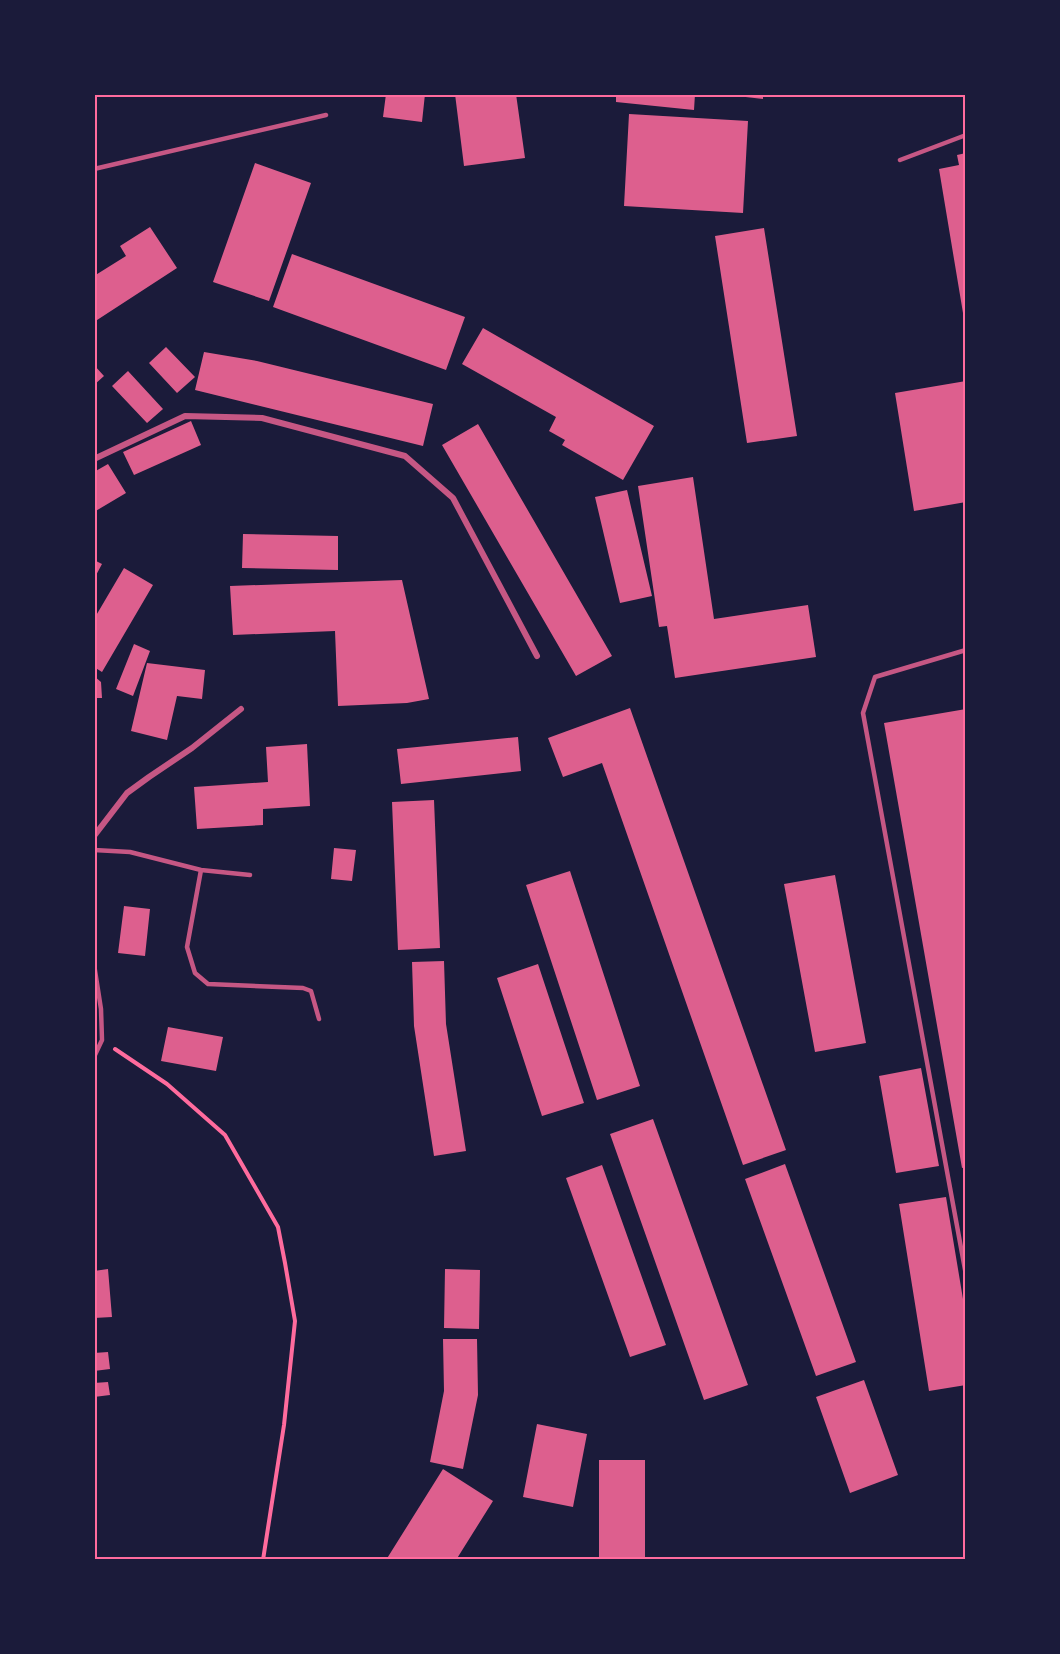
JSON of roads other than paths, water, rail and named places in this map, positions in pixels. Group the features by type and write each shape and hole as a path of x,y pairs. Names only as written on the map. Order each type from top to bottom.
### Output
{"street":[{"path":"94,459 185,416 262,418 405,456 453,498 537,656"},
{"path":"94,836 127,793 192,748 241,708"}],"lane":[{"path":"94,169 326,115"},
{"path":"900,160 966,135"},
{"path":"966,650 875,677 863,713 966,1275"},
{"path":"94,850 130,852 201,870 250,875"},
{"path":"201,870 187,947 195,974 208,984 303,988 311,991 319,1019"},
{"path":"94,964 101,1009 102,1040 94,1057"}]}
